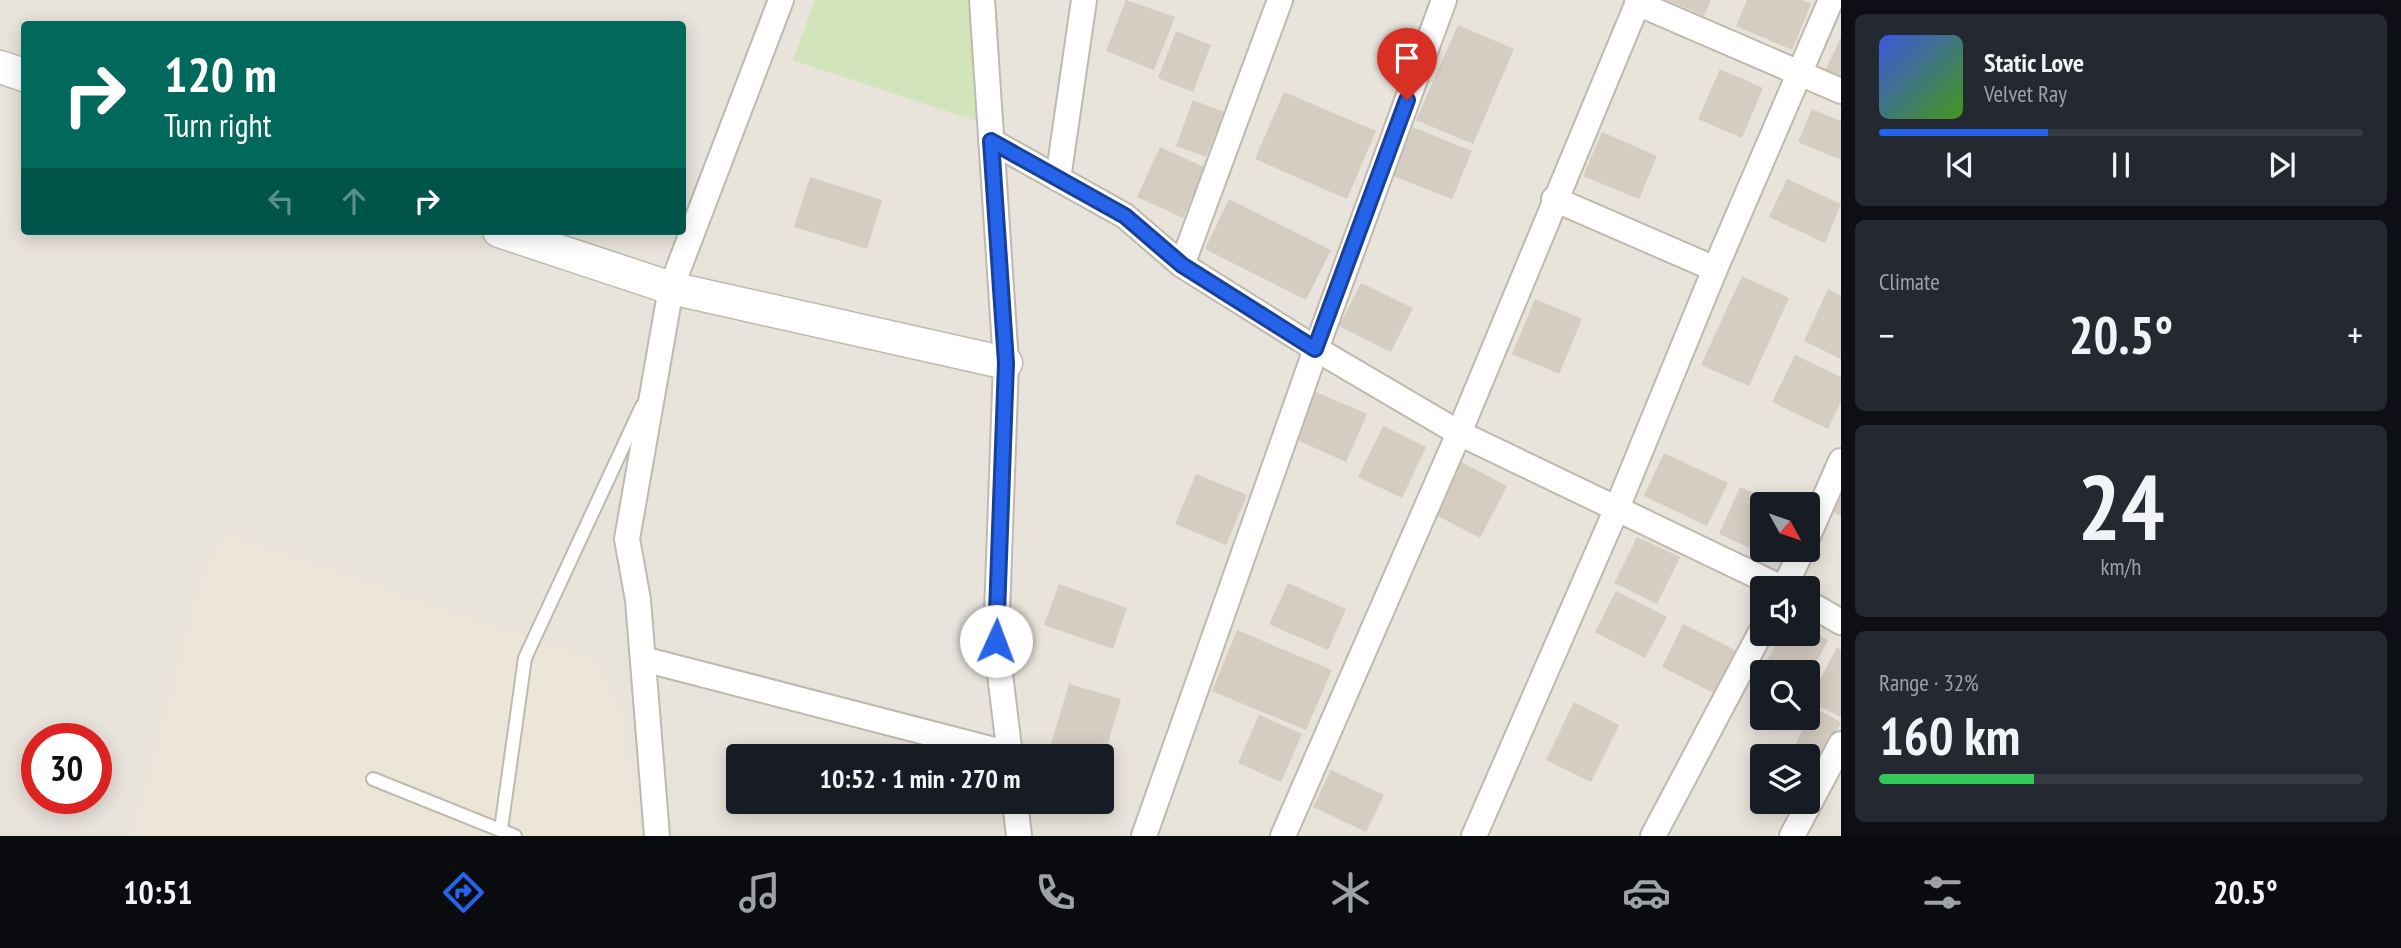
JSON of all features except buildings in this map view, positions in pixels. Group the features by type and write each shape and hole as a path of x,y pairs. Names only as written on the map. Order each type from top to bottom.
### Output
{"street":[{"path":"657,836 638,600 626,539 671,288 781,0"},
{"path":"982,0 1006,363 996,641 1009,744"},
{"path":"1059,179 1084,0"},
{"path":"1182,265 1280,0"},
{"path":"1144,836 1315,349 1444,0"},
{"path":"1474,836 1617,508 1715,269 1831,0"},
{"path":"1283,836 1459,433 1638,2 1841,91"},
{"path":"0,67 21,74"},
{"path":"991,141 1125,216 1182,265 1315,349 1459,433 1758,576"},
{"path":"1555,199 1715,269"},
{"path":"511,235 671,288 1006,363"},
{"path":"1820,509 1841,461"},
{"path":"1820,610 1841,622"},
{"path":"1653,836 1754,646"},
{"path":"643,659 968,744"},
{"path":"1792,836 1841,744"},
{"path":"1016,814 1019,836"}],"lane":[{"path":"501,829 525,659 656,373"},
{"path":"373,779 514,836"}],"shaded area":[{"path":"0,0 1841,0 1841,836 0,836"},
{"path":"227,536 594,660 620,710 641,836 133,836 206,565"}],"green space":[{"path":"815,0 969,0 983,123 793,60"}],"route":[{"path":"996,641 1006,363 991,141 1125,216 1182,265 1315,349 1407,100"}]}
